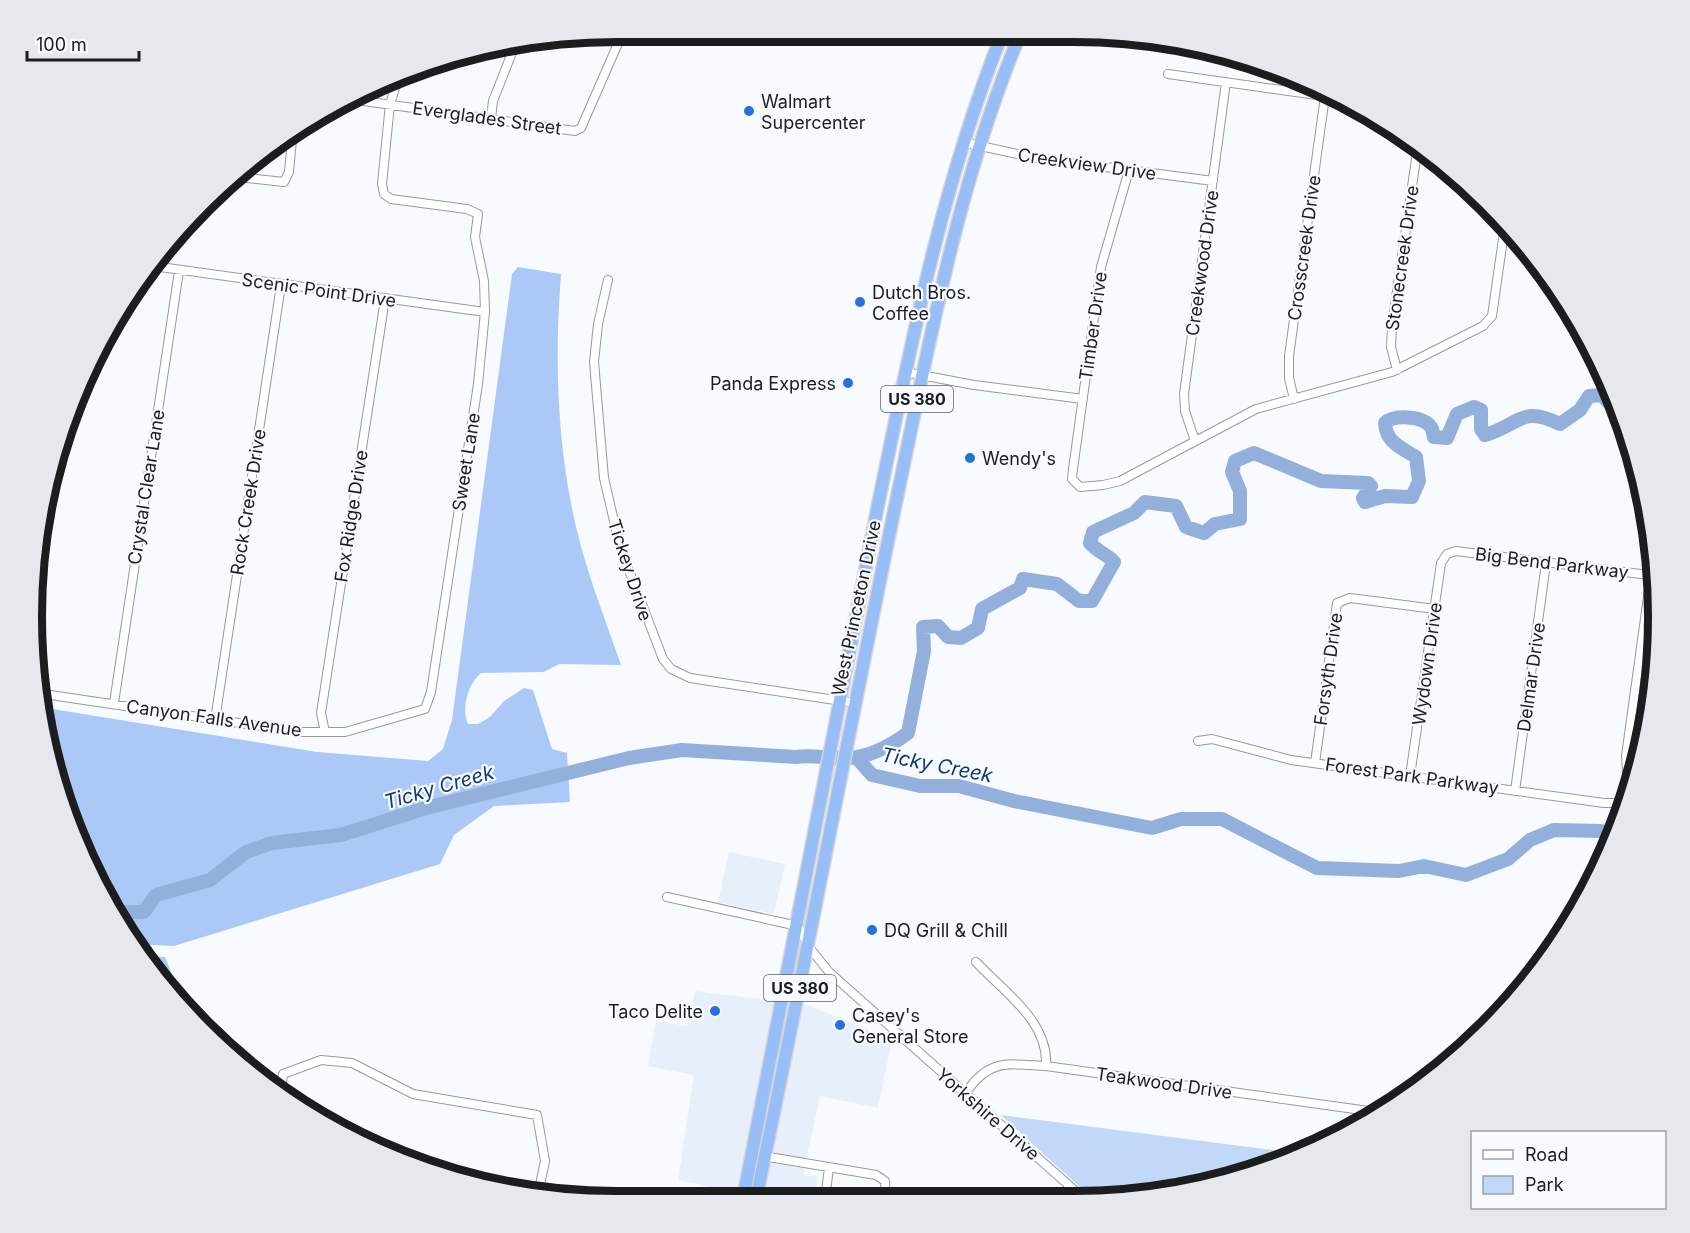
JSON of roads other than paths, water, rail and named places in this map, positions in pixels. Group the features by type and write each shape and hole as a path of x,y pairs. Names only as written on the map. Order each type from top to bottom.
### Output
{"highway":[{"name":"West Princeton Drive","path":"745,1191 798,926 838,701 929,263 962,142 999,42"},
{"name":"West Princeton Drive","path":"758,1191 940,292 979,147 1017,42"}],"street":[{"name":"Everglades Street","path":"363,101 575,131 581,128 619,42"},
{"path":"491,118 493,101 512,52"},
{"path":"1168,74 1312,94"},
{"name":"Creekwood Drive","path":"1195,441 1185,411 1184,394 1226,82"},
{"path":"390,104 396,87"},
{"name":"Crosscreek Drive","path":"1294,399 1289,378 1289,356 1325,100"},
{"name":"Sweet Lane","path":"390,104 382,184 384,194 391,199 467,209 478,214 475,237 484,281 485,312 473,418 431,692 426,709"},
{"name":"Creekview Drive","path":"962,142 1036,158 1213,181"},
{"path":"247,178 284,182 289,172 292,143"},
{"name":"Stonecreek Drive","path":"1397,370 1391,346 1392,326 1416,156"},
{"name":"Timber Drive","path":"1129,170 1101,267 1073,469 1075,484 1089,487 1120,481 1195,441"},
{"path":"1195,441 1256,409 1397,370 1488,322 1493,308 1503,236"},
{"name":"Scenic Point Drive","path":"161,267 485,312"},
{"name":"Crystal Clear Lane","path":"114,704 179,271"},
{"name":"Tickey Drive","path":"608,280 598,324 594,362 604,478 620,547 663,659 671,669 690,678 855,703"},
{"name":"Rock Creek Drive","path":"215,720 281,285"},
{"name":"Fox Ridge Drive","path":"325,732 321,713 385,299"},
{"path":"905,372 1083,399"},
{"name":"Big Bend Parkway","path":"1447,554 1456,552 1647,575"},
{"name":"Wydown Drive","path":"1410,776 1441,563 1447,554"},
{"name":"Delmar Drive","path":"1515,791 1546,563"},
{"name":"Forsyth Drive","path":"1315,763 1337,603 1350,598 1435,609"},
{"path":"1627,770 1626,756 1648,615"},
{"name":"Canyon Falls Avenue","path":"48,695 300,732 345,732 426,709"},
{"name":"Forest Park Parkway","path":"1198,741 1212,739 1270,756 1315,763 1604,803 1618,802"},
{"path":"667,897 798,926"},
{"name":"Yorkshire Drive","path":"798,926 809,947 837,980 1075,1191"},
{"path":"976,962 1037,1026 1045,1041 1047,1066"},
{"path":"282,1083 283,1074 321,1060 352,1063 412,1094 537,1115 545,1161 540,1186"},
{"name":"Teakwood Drive","path":"965,1094 982,1073 995,1065 1047,1066 1366,1111"},
{"path":"753,1151 765,1157 881,1178 887,1186 887,1191"},
{"path":"826,1191 829,1168"}],"waterway":[{"path":"124,912 144,912 156,895 210,880 246,852 272,843 341,835 426,808 629,758 682,750 842,758 870,754 908,733 924,651 923,627 938,626 948,637 961,638 978,628 982,609 1020,588 1023,579 1057,584 1079,601 1092,601 1114,562 1090,543 1093,532 1134,513 1145,502 1176,506 1186,527 1204,533 1215,524 1240,519 1240,491 1232,472 1235,461 1254,453 1321,481 1368,483 1371,486 1363,498 1365,502 1385,496 1412,497 1419,481 1416,457 1399,447 1388,435 1385,423 1389,420 1401,417 1422,420 1431,427 1434,437 1447,438 1457,414 1474,407 1481,410 1481,429 1485,435 1529,416 1537,416 1560,424 1580,410 1589,396 1602,395 1604,397"},
{"name":"Ticky Creek","path":"856,757 872,775 920,786 959,786 1014,801 1152,828 1181,819 1222,819 1317,868 1399,871 1424,866 1466,875 1508,859 1530,840 1554,830 1606,832"}],"place":[{"name":"Walmart Supercenter","path":"749,111"},
{"name":"Dutch Bros. Coffee","path":"860,302"},
{"name":"Panda Express","path":"848,383"},
{"name":"Wendy's","path":"970,458"},
{"name":"DQ Grill & Chill","path":"872,930"},
{"name":"Taco Delite","path":"715,1011"},
{"name":"Casey's General Store","path":"840,1025"}]}
